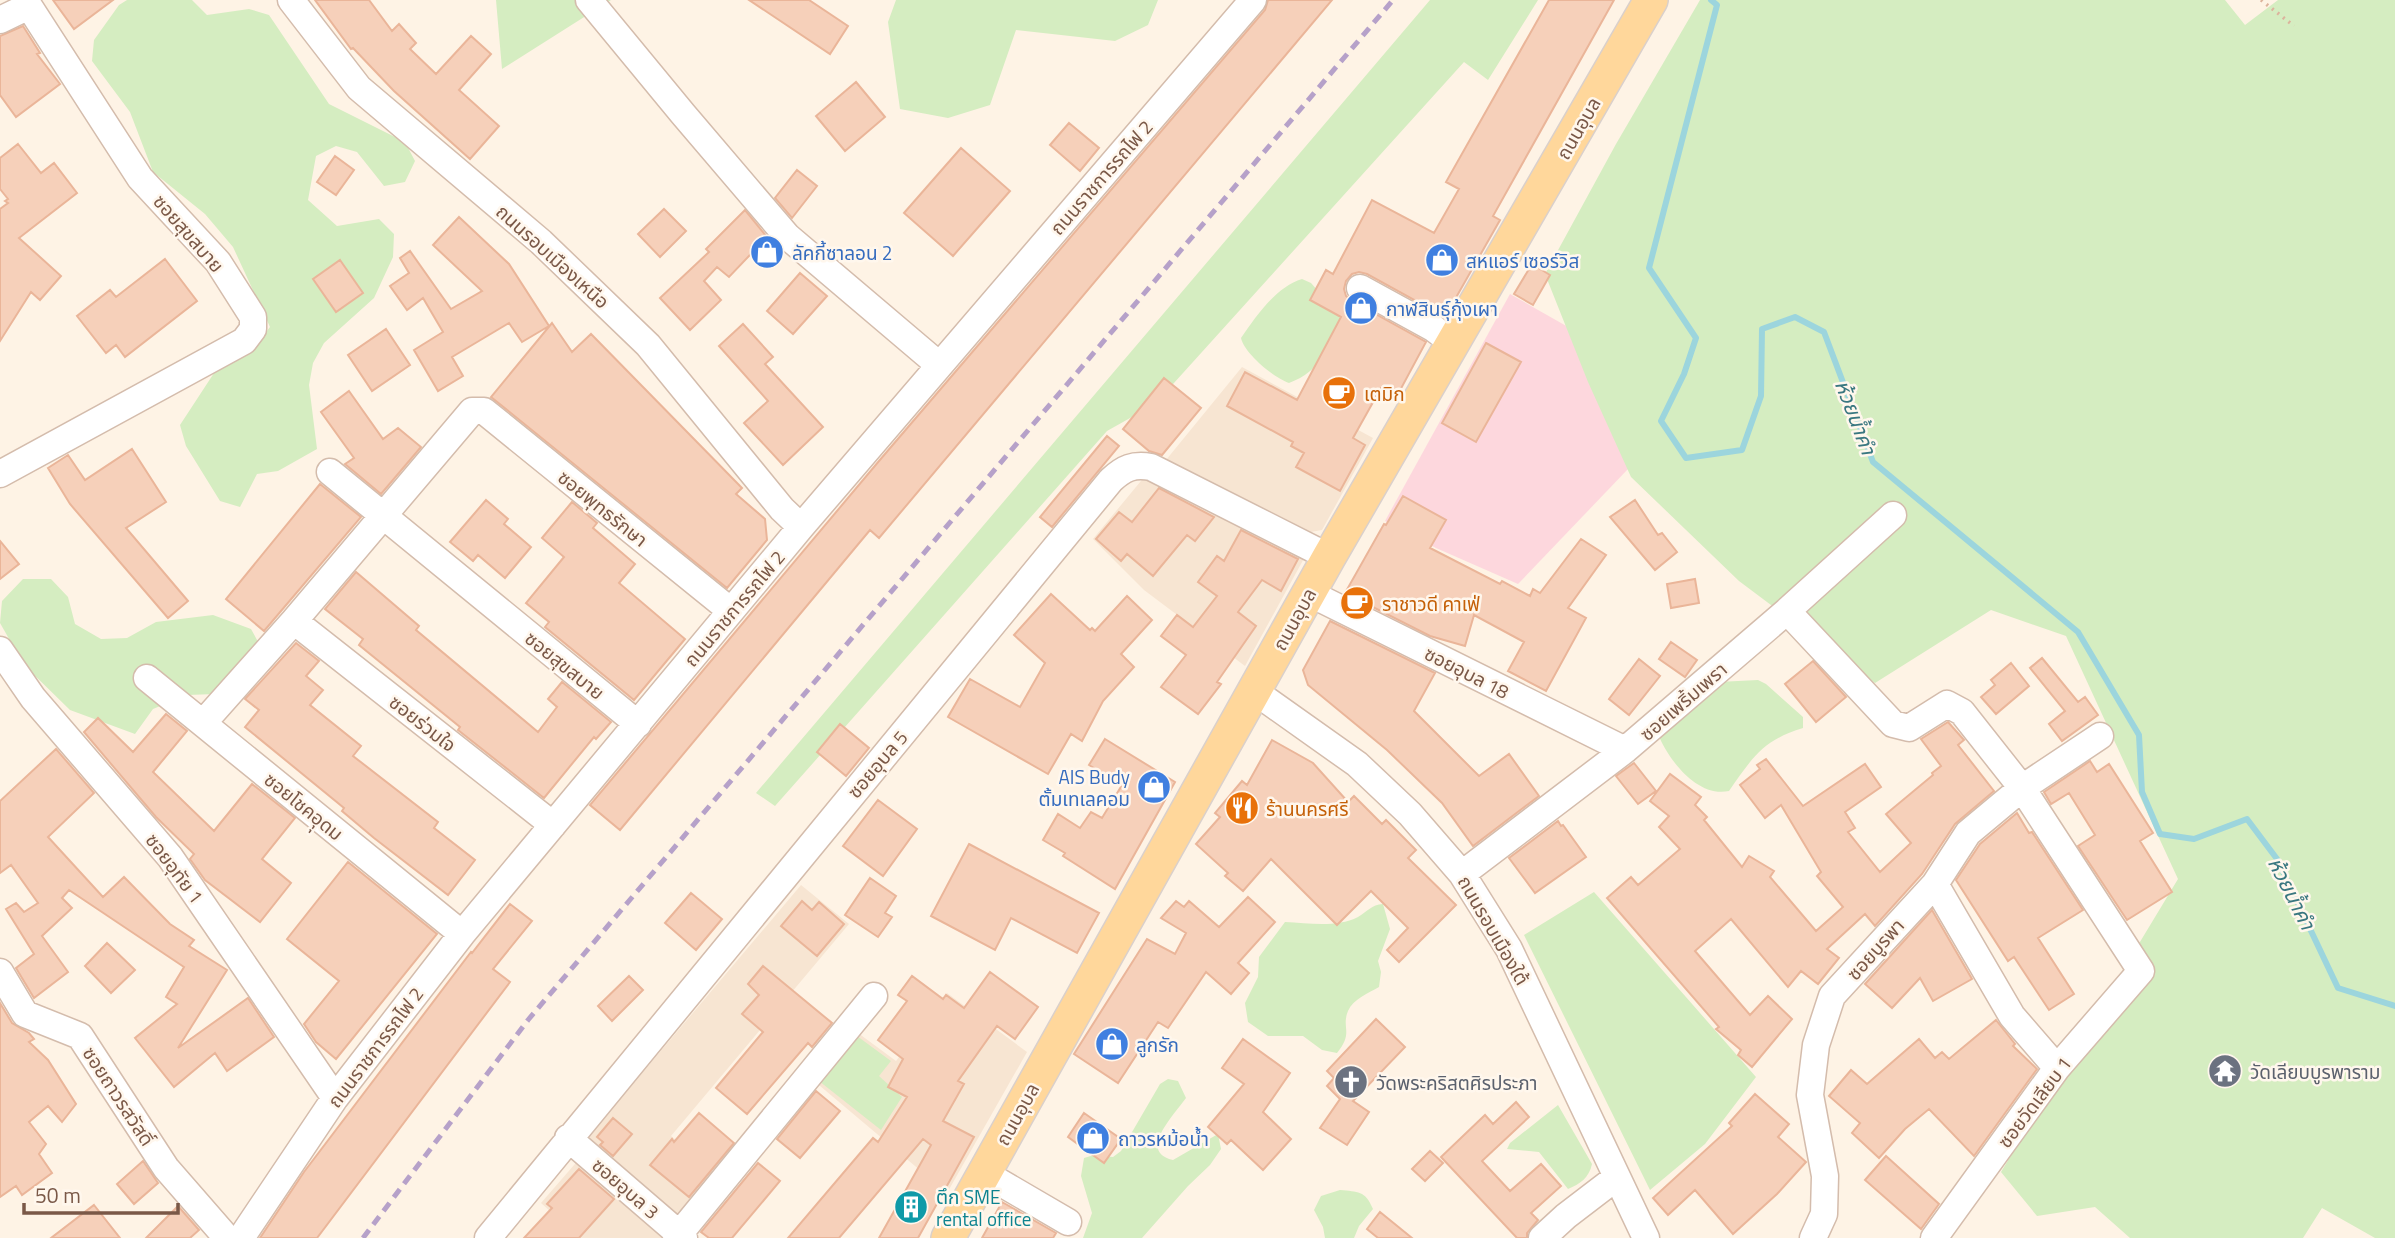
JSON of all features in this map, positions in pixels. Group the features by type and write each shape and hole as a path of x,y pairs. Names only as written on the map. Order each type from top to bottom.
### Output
{"main road":[{"name":"ถนนอุบล","path":"948,1238 1329,557 1651,2"}],"street":[{"name":"ถนนรอบเมืองเหนือ","path":"291,0 359,88 541,242 648,345 782,509 801,527"},
{"path":"589,0 788,236 939,365"},
{"name":"ถนนราชการรถไฟ 2","path":"241,1238 335,1098 461,934 801,527 1254,0"},
{"path":"0,20 27,3"},
{"name":"ซอยสุขสบาย","path":"0,474 244,341 253,329 253,317 218,262 140,178 27,3"},
{"path":"1360,288 1433,328 1453,343"},
{"name":"ซอยพุทธรักษา","path":"384,515 472,411 484,411 731,611"},
{"name":"ซอยอุบล 5","path":"488,1238 1111,480 1123,469 1136,464 1151,467 1329,557"},
{"name":"ซอยสุขสบาย","path":"330,472 638,724"},
{"name":"ซอยเพริ้มเพรา","path":"1462,874 1625,750 1787,611 1893,514"},
{"path":"203,723 384,515"},
{"name":"ซอยอุบล 18","path":"1309,593 1625,750"},
{"path":"1787,611 1893,724 1909,728 1947,704 1962,712 2022,788"},
{"name":"ซอยร่วมใจ","path":"294,621 553,825"},
{"name":"ซอยอุทัย 1","path":"0,649 33,698 170,857 335,1098"},
{"name":"ซอยโชคอุุดม","path":"147,678 461,934"},
{"name":"ถนนรอบเมืองใต้","path":"1254,691 1357,764 1410,814 1462,874 1509,948 1646,1238"},
{"name":"ซอยบูรพา","path":"1813,1238 1824,1214 1825,1176 1810,1095 1816,1045 1832,996 1935,884 1968,833 2022,788 2100,736"},
{"name":"ซอยวัดเลียบ 1","path":"1934,1238 2057,1068 2141,971 2022,788"},
{"path":"1935,884 2012,1016 2057,1068"},
{"name":"ซอยถาวรสวัสดิ์","path":"1,972 25,1014 79,1036 166,1168 227,1238"},
{"path":"680,1237 874,996"},
{"name":"ซอยอุบล 3","path":"568,1138 680,1237"},
{"path":"984,1173 1068,1222"},
{"path":"1542,1238 1617,1177"}],"path":[{"path":"2262,0 2294,26"}],"shaded area":[{"path":"1510,294 1591,340 1650,446 1518,584 1436,548 1385,521"},
{"path":"1242,367 1373,438 1322,530 1305,533 1166,460"},
{"path":"1150,470 1307,553 1245,666 1144,590 1093,539"},
{"path":"801,885 849,924 671,1136 715,1173 675,1221 583,1143"},
{"path":"947,993 1027,1052 947,1193 813,1080 854,1030 896,1061"},
{"path":"581,1157 668,1238 580,1238 541,1203"}],"green space":[{"path":"127,0 192,0 207,15 249,9 269,15 329,104 405,142 415,161 405,182 384,186 357,152 336,146 316,156 308,200 337,226 379,219 394,234 393,257 374,298 324,343 313,363 309,385 317,449 278,471 257,474 240,507 220,501 186,446 180,425 216,370 250,353 270,327 233,247 205,214 153,172 130,112 92,61 94,40 119,5"},
{"path":"496,0 611,0 502,69"},
{"path":"896,0 1158,0 1148,25 1115,41 1016,30 990,105 948,118 900,109 888,22"},
{"path":"1430,0 1538,0 1488,80 1464,62 1155,404 1107,431 775,806 756,793"},
{"path":"1700,0 2225,0 2245,25 2278,0 2395,0 2395,1238 2375,1238 2322,1208 2303,1238 2130,1238 2095,1207 2037,1216 2001,1172 2178,879 2066,636 1991,610 1875,683 1739,581 1631,477 1588,382 1545,274 1616,144"},
{"path":"1302,279 1311,283 1341,317 1328,348 1317,365 1289,383 1260,364 1241,338 1275,295"},
{"path":"23,579 51,579 68,597 75,624 101,639 127,638 156,622 213,615 251,629 262,649 216,694 187,695 153,709 135,734 70,710 24,665 0,623 2,601"},
{"path":"1758,680 1803,717 1803,728 1768,745 1729,791 1706,789 1695,783 1676,765 1658,734 1718,682"},
{"path":"1594,892 1756,1077 1705,1144 1650,1190 1524,935"},
{"path":"1383,904 1390,929 1378,961 1381,972 1379,987 1350,1007 1346,1017 1345,1040 1337,1053 1322,1050 1303,1036 1268,1036 1248,1022 1245,1003 1258,977 1259,957 1285,922 1341,923"},
{"path":"857,1036 891,1061 879,1076 902,1097 881,1130 819,1081"},
{"path":"1168,1079 1178,1081 1186,1098 1167,1123 1158,1141 1158,1149 1163,1156 1173,1160 1218,1134 1221,1149 1210,1165 1142,1238 1083,1238 1092,1213 1081,1176 1084,1158 1094,1155 1113,1157 1121,1151 1160,1084"},
{"path":"1558,1105 1592,1164 1583,1180 1568,1189 1539,1152 1507,1149 1510,1143"},
{"path":"1340,1190 1364,1195 1373,1209 1359,1226 1354,1238 1325,1238 1323,1227 1314,1210 1321,1196"}],"building":[{"path":"53,0 113,0 74,29"},
{"path":"315,0 369,0 392,31 399,24 416,43 410,49 436,74 471,36 491,54 459,90 499,126 470,159 351,49"},
{"path":"749,0 809,0 848,26 830,54"},
{"path":"1268,0 1332,0 879,538 870,530 620,830 590,805 879,461 1265,10"},
{"path":"1549,0 1614,0 1493,216 1500,220 1445,317 1367,274 1352,274 1346,281 1346,296 1352,301 1426,342 1397,396 1381,388 1353,438 1365,445 1340,491 1296,467 1304,453 1291,446 1293,442 1227,406 1245,372 1297,400 1341,317 1310,300 1326,270 1333,274 1372,200 1434,233 1459,189 1446,182"},
{"path":"23,26 40,53 37,54 60,84 16,117 0,95 0,36"},
{"path":"856,82 885,117 845,151 816,116"},
{"path":"1069,123 1099,148 1080,171 1050,145"},
{"path":"18,144 41,173 54,163 77,193 19,238 61,276 40,300 31,292 0,341 0,209 8,203 5,201 8,199 0,189 0,158"},
{"path":"961,148 1010,191 953,256 904,213"},
{"path":"335,156 354,170 336,195 317,182"},
{"path":"797,170 817,186 792,218 775,198"},
{"path":"664,209 686,231 660,257 638,234"},
{"path":"745,210 767,237 729,277 717,267 704,281 721,300 690,330 660,298 709,252 706,249"},
{"path":"459,217 509,264 549,326 522,342 509,323 452,357 463,376 438,391 414,350 443,332 423,298 407,310 390,286 409,273 400,258 410,251 451,309 482,291 433,245"},
{"path":"165,259 197,301 125,357 116,345 106,353 77,316 110,290 116,297"},
{"path":"340,260 363,293 336,312 313,279"},
{"path":"1532,264 1550,275 1533,305 1514,294"},
{"path":"800,273 827,296 793,334 767,311"},
{"path":"552,323 572,352 591,334 742,488 736,494 765,519 767,540 727,588 491,397"},
{"path":"743,324 773,357 765,364 823,427 783,465 744,423 768,401 719,346"},
{"path":"386,329 410,365 372,391 348,355"},
{"path":"1486,343 1521,362 1476,442 1442,423"},
{"path":"1164,378 1201,408 1162,455 1149,451 1123,429"},
{"path":"349,391 383,439 398,428 421,447 381,494 345,464 354,458 321,412"},
{"path":"1107,436 1119,446 1052,527 1040,517"},
{"path":"132,449 166,502 126,528 188,601 168,618 70,504 48,468 68,455 85,480"},
{"path":"320,484 361,517 264,631 226,599"},
{"path":"1159,488 1214,517 1195,541 1187,535 1153,576 1127,554 1121,561 1096,539 1119,512 1132,522"},
{"path":"1403,496 1446,520 1430,548 1500,584 1502,581 1530,596 1533,589 1540,593 1581,539 1606,555 1568,608 1586,618 1546,691 1508,671 1524,642 1474,615 1465,646 1430,636 1345,593"},
{"path":"486,500 508,519 504,524 531,547 505,578 478,555 473,561 450,542"},
{"path":"1635,500 1658,535 1662,533 1677,552 1655,570 1610,517"},
{"path":"572,502 597,523 593,528 635,564 619,583 685,639 634,700 545,627 549,622 526,603 564,557 542,538"},
{"path":"1241,530 1298,559 1281,591 1262,580 1238,612 1256,626 1217,682 1221,684 1198,714 1161,687 1186,655 1161,636 1177,615 1193,627 1217,596 1198,582 1217,556 1224,561"},
{"path":"0,541 19,564 0,579"},
{"path":"356,572 419,626 416,630 538,732 557,707 548,699 562,682 611,722 596,739 594,737 544,798 458,730 460,727 359,645 363,639 325,609"},
{"path":"1695,579 1699,603 1671,608 1667,584"},
{"path":"1051,594 1090,630 1092,628 1095,631 1127,596 1152,620 1121,654 1134,667 1103,701 1082,741 1071,734 1048,774 948,717 970,679 1020,707 1045,663 1014,635"},
{"path":"1330,621 1435,673 1414,711 1479,776 1509,754 1539,796 1473,846 1442,803 1387,750 1308,685 1303,670"},
{"path":"1671,642 1697,660 1685,677 1659,659"},
{"path":"296,643 319,661 306,676 323,690 310,705 361,746 353,756 438,822 434,828 475,860 448,895 374,838 342,811 344,808 245,727 259,710 245,699"},
{"path":"2042,658 2078,702 2085,697 2098,715 2062,741 2049,724 2065,711 2030,668"},
{"path":"1639,659 1660,676 1629,715 1609,699"},
{"path":"1813,661 1846,697 1816,722 1785,684"},
{"path":"2011,663 2029,686 1996,714 1981,697 1995,685 1991,680"},
{"path":"166,714 187,731 153,772 214,831 252,784 295,818 262,859 291,883 260,922 205,880 190,859 194,854 156,817 84,732 98,718 133,752"},
{"path":"1948,722 1964,740 1958,745 1994,791 1955,824 1922,874 1875,926 1865,914 1827,949 1839,958 1818,984 1801,971 1788,987 1731,919 1695,951 1750,1015 1768,996 1792,1019 1752,1067 1738,1055 1741,1050 1716,1029 1719,1027 1607,898 1631,877 1638,885 1680,849 1659,827 1669,816 1650,801 1670,774 1701,797 1695,805 1707,817 1704,820 1742,867 1749,856 1774,871 1770,877 1816,931 1843,907 1817,876 1821,872 1781,805 1765,818 1740,785 1760,769 1757,765 1766,759 1803,806 1865,764 1881,787 1845,812 1855,828 1848,832 1880,872 1911,843 1886,814 1941,766 1921,739"},
{"path":"840,724 869,748 846,776 817,752"},
{"path":"1105,739 1175,782 1115,889 1043,840 1058,814 1080,828 1091,812 1102,818 1122,785 1089,765"},
{"path":"1272,740 1313,763 1348,802 1354,796 1382,824 1386,820 1416,850 1408,858 1456,905 1399,962 1387,950 1408,928 1371,891 1337,925 1271,859 1243,891 1225,876 1228,873 1196,844 1220,817 1215,813 1242,781 1247,785"},
{"path":"56,749 94,793 48,837 103,897 124,877 170,924 194,940 189,946 227,970 178,1048 248,998 274,1037 227,1071 215,1053 174,1087 135,1038 177,1004 166,997 184,967 69,890 62,898 72,908 42,936 68,972 34,998 16,968 34,954 6,909 16,903 24,912 38,903 11,865 0,873 0,801"},
{"path":"2090,761 2097,772 2109,764 2153,833 2140,841 2172,892 2127,920 2078,846 2095,835 2069,793 2051,804 2044,792"},
{"path":"1634,763 1656,791 1638,804 1616,776"},
{"path":"878,800 917,829 883,876 843,846"},
{"path":"2017,813 2083,910 2038,938 2074,994 2049,1010 2014,957 2008,961 1956,880 1980,844"},
{"path":"1558,821 1586,857 1535,893 1509,858"},
{"path":"969,844 1099,913 1077,953 1011,918 995,950 931,916"},
{"path":"348,862 437,934 336,1059 316,1042 304,1024 339,981 287,939"},
{"path":"870,878 896,896 885,913 892,917 878,937 845,915"},
{"path":"691,893 722,919 696,950 665,923"},
{"path":"1248,897 1275,922 1238,963 1249,973 1231,994 1206,972 1168,1028 1158,1022 1118,1083 1074,1054 1147,939 1175,954 1186,933 1161,918 1176,901 1184,907 1189,901 1219,927"},
{"path":"802,901 812,910 819,902 844,924 817,956 781,926"},
{"path":"510,904 532,921 493,969 510,982 317,1238 260,1238 304,1172"},
{"path":"1932,910 1972,979 1933,1001 1920,978 1892,1008 1865,984"},
{"path":"107,943 135,970 111,993 85,966"},
{"path":"763,966 832,1023 812,1047 808,1043 747,1114 716,1088 763,1032 742,1014 759,995 748,984"},
{"path":"990,972 1038,1007 1015,1039 997,1026 958,1081 964,1084 943,1121 974,1137 918,1238 879,1238 931,1145 923,1139 839,1238 788,1238 873,1138 878,1142 907,1097 888,1087 903,1059 878,1040 907,1001 898,995 912,976 943,999 946,995 964,1008"},
{"path":"629,976 643,990 612,1021 598,1006"},
{"path":"0,1003 12,1023 34,1039 29,1042 48,1060 76,1104 62,1122 48,1106 29,1122 46,1144 39,1154 52,1173 22,1195 16,1186 0,1197"},
{"name":"วัดพระคริสตศิรประภา","path":"1376,1019 1405,1047 1353,1101 1369,1112 1347,1145 1320,1128 1340,1099 1327,1086 1334,1078 1327,1071"},
{"path":"1996,1020 2015,1044 2013,1046 2037,1069 1974,1156 1929,1109 1905,1129 1879,1158 1852,1133 1860,1123 1829,1096 1851,1070 1867,1084 1919,1039 1935,1058 1942,1052 1949,1059"},
{"path":"1243,1039 1290,1073 1263,1112 1291,1139 1263,1170 1231,1140 1227,1144 1208,1127 1244,1084 1222,1068"},
{"path":"816,1091 840,1111 800,1158 777,1139"},
{"path":"1755,1094 1789,1124 1778,1137 1806,1162 1777,1194 1733,1234 1695,1190 1668,1215 1653,1198 1732,1126 1729,1123"},
{"path":"1516,1102 1529,1117 1482,1161 1510,1191 1541,1164 1561,1186 1531,1213 1538,1220 1527,1233 1527,1238 1517,1238 1441,1157 1485,1115 1493,1124"},
{"path":"699,1113 734,1143 689,1197 650,1165"},
{"path":"1084,1113 1121,1139 1104,1163 1068,1137"},
{"path":"613,1118 632,1134 613,1156 600,1145 603,1142 597,1137"},
{"path":"1430,1151 1443,1163 1425,1181 1412,1169"},
{"path":"1886,1156 1939,1204 1921,1229 1865,1180"},
{"path":"143,1161 158,1183 134,1204 117,1184"},
{"path":"758,1163 780,1181 732,1238 709,1238 701,1232"},
{"path":"579,1169 614,1199 579,1238 524,1238 552,1208 547,1204"},
{"path":"1002,1202 1056,1233 1053,1238 982,1238"},
{"path":"94,1205 120,1238 51,1238"},
{"path":"178,1206 199,1230 190,1238 146,1238"},
{"path":"1380,1212 1412,1238 1378,1238 1367,1229"}],"waterway":[{"name":"ห้วยน้ำคำ","path":"1711,0 1717,5 1649,268 1696,338 1684,374 1661,421 1686,458 1742,450 1761,396 1762,329 1795,317 1824,332 1873,462 2078,632 2139,735 2142,792 2160,834 2194,839 2247,819 2277,859 2338,988 2395,1006"}],"railway":[{"path":"363,1238 528,1020 1393,0"}],"place":[{"name":"ลัคกี้ซาลอน 2","path":"767,252"},
{"name":"สหแอร์ เซอร์วิส","path":"1442,260"},
{"name":"กาฬสินธุ์กุ้งเผา","path":"1361,308"},
{"name":"เตมิก","path":"1339,393"},
{"name":"ราชาวดี คาเฟ่","path":"1357,603"},
{"name":"AIS Budy ตั้มเทเลคอม","path":"1154,787"},
{"name":"ร้านนครศรี","path":"1242,808"},
{"name":"ลูกรัก","path":"1112,1044"},
{"name":"วัดเลียบบูรพาราม","path":"2225,1071"},
{"name":"วัดพระคริสตศิรประภา","path":"1351,1082"},
{"name":"ถาวรหม้อน้ำ","path":"1093,1138"},
{"name":"ตึก SME rental office","path":"911,1207"}]}
